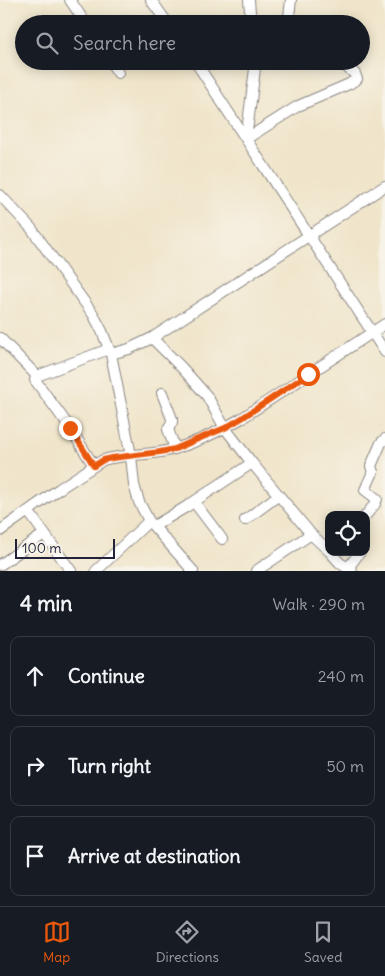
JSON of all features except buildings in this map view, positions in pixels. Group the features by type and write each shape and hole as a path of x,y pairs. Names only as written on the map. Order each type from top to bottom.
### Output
{"street":[{"path":"70,0 80,15"},
{"path":"152,0 162,15"},
{"path":"249,0 250,15"},
{"path":"289,15 291,0"},
{"path":"201,70 385,352"},
{"path":"246,140 255,70"},
{"path":"246,140 298,106 358,79 350,70"},
{"path":"37,376 110,351 129,349 152,338 385,186"},
{"path":"1,199 31,228 93,314 110,351 131,456 134,485 139,502 151,524 194,571"},
{"path":"0,531 103,460 175,449 225,428 385,324"},
{"path":"0,338 37,376"},
{"path":"152,338 207,396 225,428 252,463 325,548"},
{"path":"37,376 35,380 70,428 94,466"},
{"path":"162,393 172,419 168,430 175,449"},
{"path":"369,511 377,499 365,490 373,472 370,466 385,438"},
{"path":"96,571 151,524 194,502 252,463"},
{"path":"245,520 278,495"},
{"path":"194,502 222,540"},
{"path":"28,511 71,571"},
{"path":"0,565 44,534"},
{"path":"256,571 311,534"},
{"path":"334,556 350,570 358,556"}],"route":[{"path":"70,428 94,466 103,460 112,458 175,449 225,428 308,374"}]}
